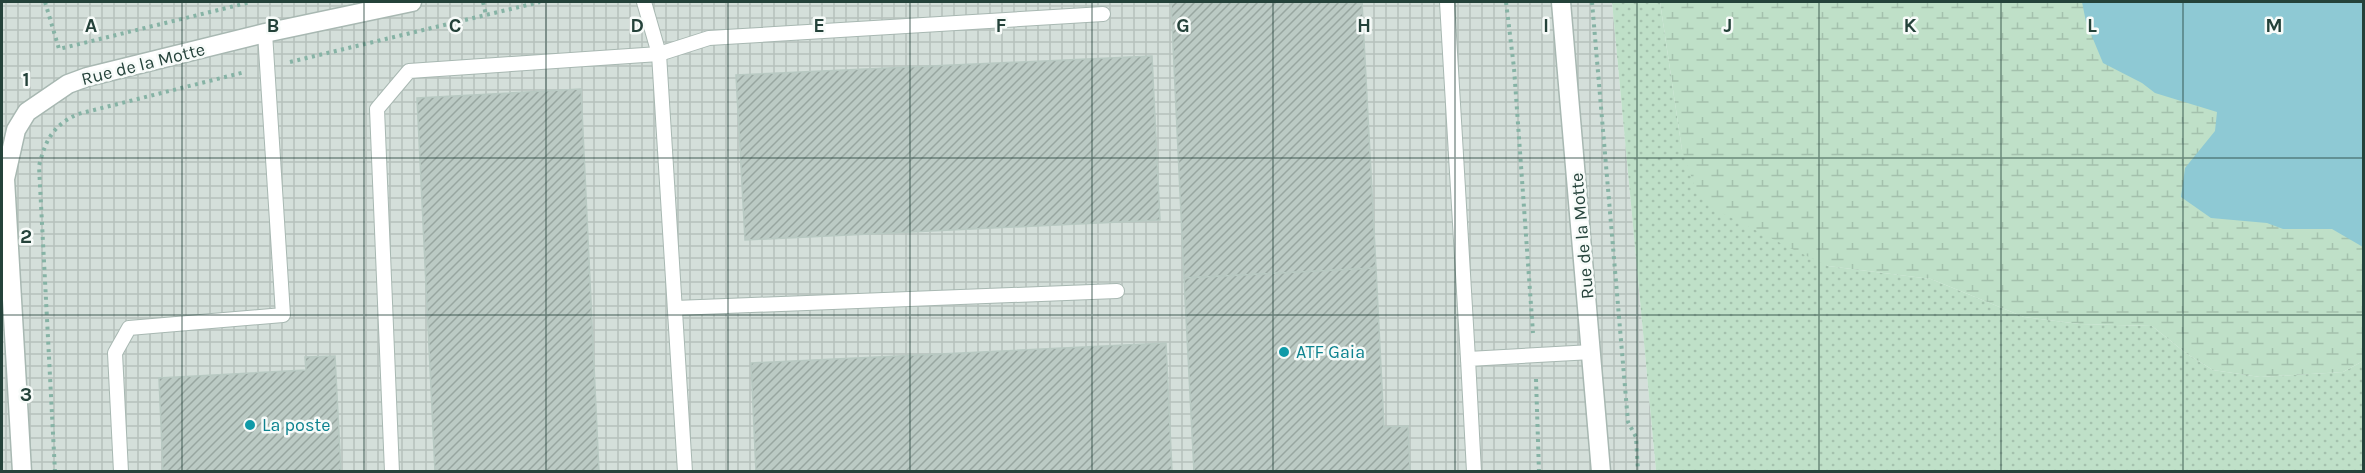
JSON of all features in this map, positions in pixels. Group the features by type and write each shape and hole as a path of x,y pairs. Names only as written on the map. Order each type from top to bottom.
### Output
{"street":[{"name":"Rue de la Motte","path":"22,471 5,179 16,130 27,112 68,84 265,33 412,2"},
{"name":"Rue de la Motte","path":"1561,2 1601,471"}],"lane":[{"path":"644,2 659,54 687,470"},
{"path":"1447,2 1474,471"},
{"path":"392,471 377,109 409,71 659,54 709,38 1103,14"},
{"path":"121,471 115,352 129,328 283,315 265,33"},
{"path":"675,308 1117,291"},
{"path":"1468,359 1592,352"}],"path":[{"path":"45,2 59,49 251,2"},
{"path":"483,2 486,15"},
{"path":"55,471 39,166 43,147 53,131 64,120 78,114 266,67 540,2"},
{"path":"1506,2 1516,90 1534,356 1539,471"},
{"path":"1592,2 1628,422 1636,437 1638,471"}],"shaded area":[{"path":"2,2 1612,2 1656,471 2,471"}],"green space":[{"path":"1612,2 1660,2 1682,150 1828,266 1931,279 2024,317 2080,324 2152,326 2187,354 2213,370 2260,377 2343,372 2363,361 2363,471 1656,471"},
{"path":"1660,2 2363,2 2363,361 2343,372 2260,377 2213,370 2187,354 2152,326 2080,324 2024,317 1931,279 1828,266 1790,248 1722,213 1696,190 1682,150"}],"water":[{"path":"2082,2 2363,2 2363,247 2332,229 2283,229 2267,223 2211,218 2181,197 2185,168 2215,131 2217,112 2155,93 2142,83 2103,63 2086,22"}],"building":[{"path":"1171,2 1362,2 1376,268 1184,278"},
{"path":"1152,56 1160,220 745,240 736,75"},
{"path":"581,89 599,472 435,472 417,98"},
{"name":"ATF Gaia","path":"1376,268 1384,427 1408,426 1410,472 1194,472 1184,278"},
{"path":"1166,343 1172,472 756,472 751,363"},
{"name":"La poste","path":"335,356 341,472 163,472 159,378 306,370 305,357"}],"place":[{"name":"ATF Gaia","path":"1284,352"},
{"name":"La poste","path":"250,425"}]}
